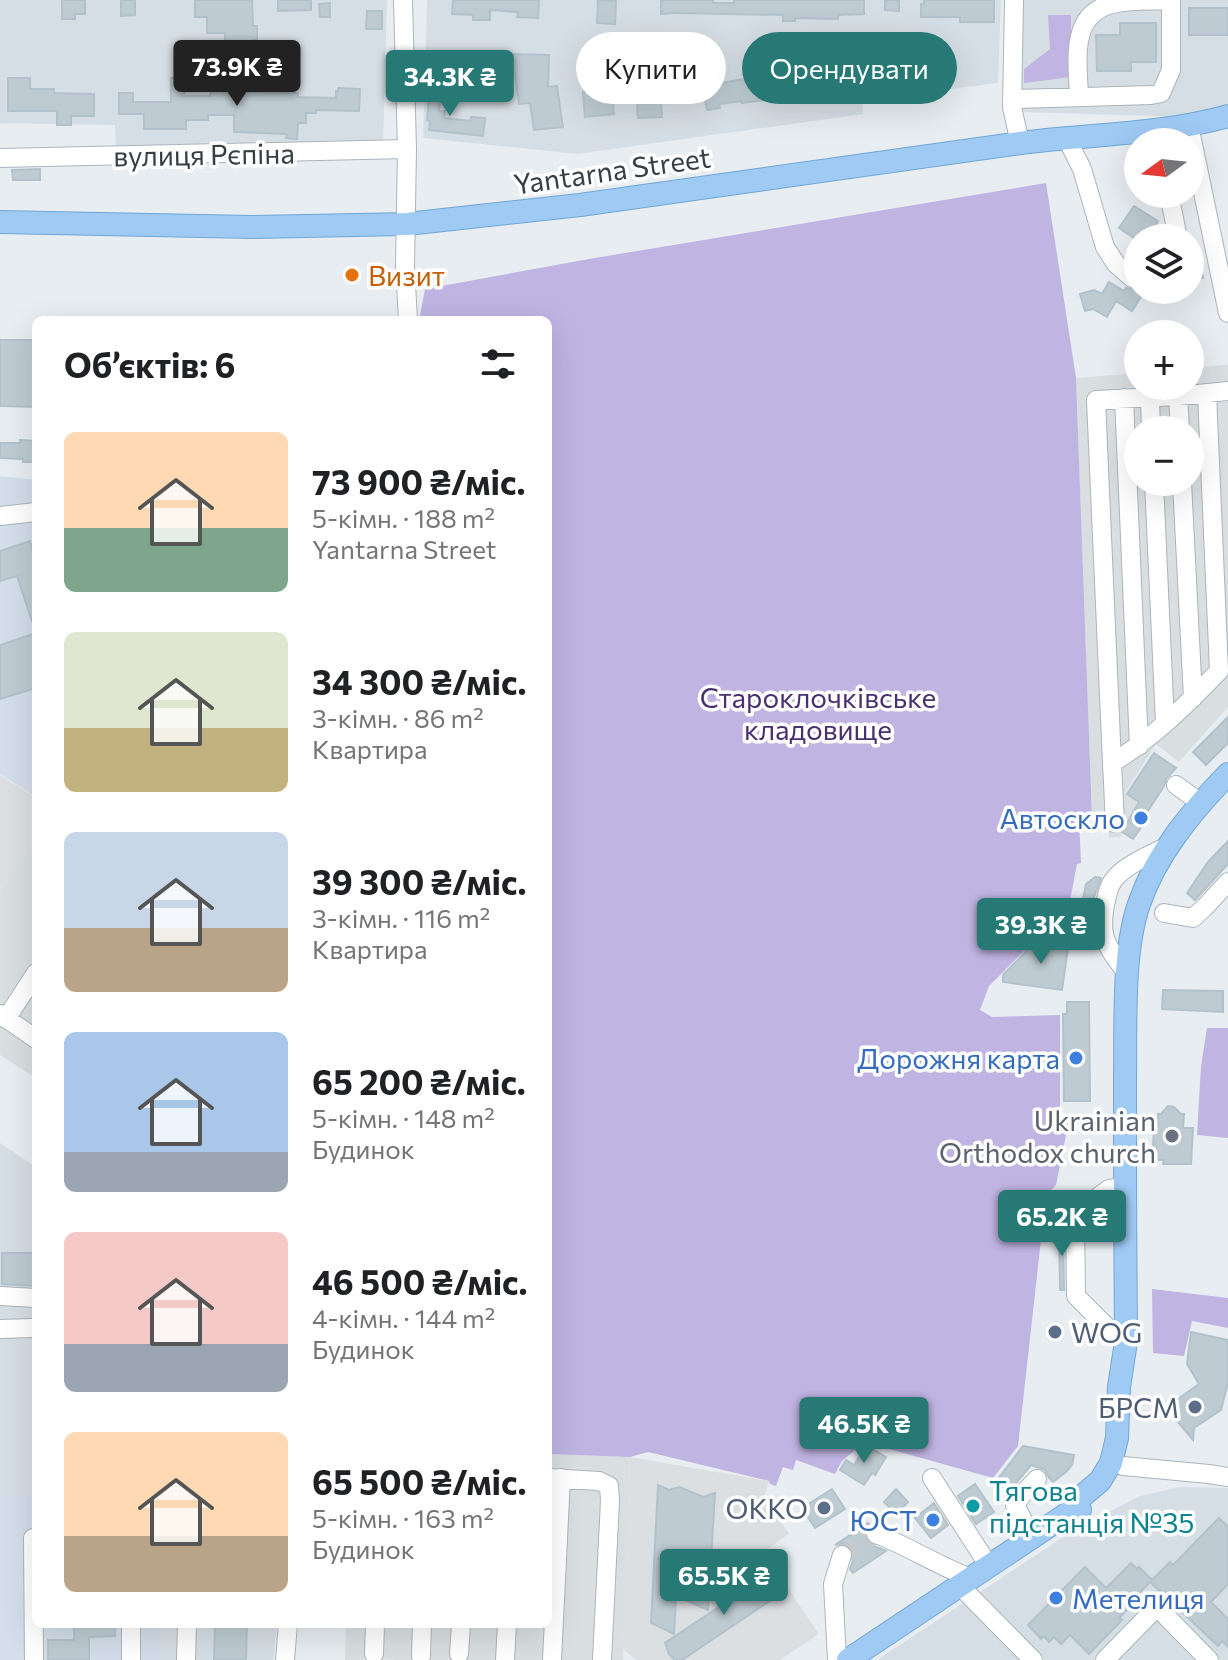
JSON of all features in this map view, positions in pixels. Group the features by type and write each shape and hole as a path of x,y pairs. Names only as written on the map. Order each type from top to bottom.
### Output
{"main road":[{"name":"Yantarna Street","path":"1180,128 1228,116"},
{"name":"Yantarna Street","path":"0,222 252,227 407,224 580,205 1066,137 1124,136"},
{"path":"848,1660 1067,1514 1088,1507 1100,1498 1123,1466 1133,1406 1126,1345 1125,1186 1131,939 1138,905 1152,873 1201,803 1228,774"},
{"path":"1067,1514 1100,1481 1111,1463 1117,1438 1119,1387 1126,1345"}],"street":[{"path":"403,0 408,316"},
{"path":"1014,0 1012,107 1020,143"},
{"path":"1012,99 1151,95 1161,93 1171,70 1169,0 1114,3 1093,13 1081,28 1079,97"},
{"path":"1189,125 1228,313"},
{"path":"1066,137 1082,169 1105,247 1124,271"},
{"name":"вулиця Рєпіна","path":"0,158 407,149"},
{"path":"1204,394 1228,391"},
{"path":"1112,763 1139,746 1219,671 1207,394"},
{"path":"1115,823 1096,400 1124,398"},
{"path":"1124,400 1139,746"},
{"path":"1155,496 1165,723"},
{"path":"1183,496 1193,698"},
{"path":"0,516 32,512"},
{"path":"1176,785 1201,803"},
{"path":"1128,975 1109,949 1102,931 1101,921 1109,888 1125,870 1170,845"},
{"path":"1164,913 1193,918 1228,882"},
{"path":"32,978 3,1016 32,1036"},
{"path":"1125,1186 1109,1189 1075,1214 1076,1296 1126,1345"},
{"path":"0,1296 32,1298"},
{"path":"0,1329 32,1328"},
{"path":"1123,1466 1228,1477"},
{"path":"552,1660 555,1478 599,1481 609,1486 602,1660"},
{"path":"932,1478 973,1577 1033,1660"},
{"path":"1026,1541 1025,1524 1015,1505 1037,1479"},
{"path":"876,1534 951,1571 973,1577"},
{"path":"837,1660 833,1584 842,1555"},
{"path":"1105,1660 1157,1607 1209,1660"},
{"path":"34,1628 34,1660"},
{"path":"131,1628 131,1660"},
{"path":"186,1660 187,1628"},
{"path":"285,1660 288,1628"},
{"path":"374,1654 375,1628"},
{"path":"421,1656 422,1628"},
{"path":"459,1654 461,1628"},
{"path":"505,1660 507,1628"}],"shaded area":[{"path":"0,0 387,0 383,144 116,146 115,125 0,123"},
{"path":"427,0 1001,0 998,83 957,88 957,32 742,32 742,104 862,104 863,114 577,154 423,138"},
{"path":"1021,0 1228,0 1228,105 1187,117 1020,112"},
{"path":"1228,365 1228,707 1179,762 1156,744 1125,793 1138,803 1120,837 1109,838 1108,820 1092,818 1076,378 1124,374 1124,400 1204,400 1204,367"},
{"path":"0,476 32,480 32,794 0,774"},
{"path":"0,775 32,795 32,843 0,892"},
{"path":"32,843 32,1075 0,1055 0,892"},
{"path":"0,1143 32,1164 32,1628 277,1628 273,1660 0,1660"},
{"path":"552,1454 630,1457 623,1660 345,1660 346,1628 552,1628"},
{"path":"630,1457 769,1481 764,1496 789,1534 763,1552 819,1634 780,1660 636,1660 623,1649"},
{"path":"1179,1487 1228,1488 1228,1660 877,1660 1077,1528 1140,1496"},
{"path":"0,1494 32,1497 32,1628 159,1628 160,1660 0,1660"}],"green space":[{"path":"1048,15 1071,15 1071,77 1024,83 1024,69 1050,49"},
{"name":"Староклочківське кладовище","path":"1046,183 1076,378 1092,818 1079,819 1081,863 1077,864 1069,906 989,986 980,1010 992,1017 1060,1015 1060,1119 1069,1120 1056,1185 1046,1195 1018,1446 993,1478 864,1442 842,1461 835,1474 796,1460 793,1470 783,1467 776,1486 769,1481 648,1452 630,1457 552,1454 552,316 420,316 425,289"},
{"path":"1207,1028 1228,1028 1228,1138 1197,1135 1201,1066"},
{"path":"1152,1289 1228,1298 1228,1328 1192,1321 1184,1356 1153,1353"}],"building":[{"path":"62,0 85,0 85,14 75,14 75,19 62,19"},
{"path":"121,0 135,0 135,15 121,16"},
{"path":"195,0 252,0 253,26 257,26 254,47 225,48 225,33 207,33 207,17 195,17"},
{"path":"278,0 311,0 311,10 278,11"},
{"path":"453,0 539,0 538,18 517,17 518,12 490,10 490,20 473,20 473,15 452,14"},
{"path":"598,0 616,1 615,24 597,23"},
{"path":"661,0 734,3 734,0 864,0 864,14 838,15 838,19 795,18 795,21 783,21 783,15 661,14"},
{"path":"885,0 899,0 899,11 885,10"},
{"path":"924,0 994,0 994,22 960,22 960,17 921,17"},
{"path":"330,3 330,17 320,17 319,4"},
{"path":"1189,8 1228,8 1228,35 1189,35"},
{"path":"367,11 382,11 382,29 366,29"},
{"path":"1120,23 1156,23 1156,62 1131,62 1131,71 1097,71 1096,35 1120,35"},
{"path":"508,54 549,55 548,87 557,86 563,127 534,130 530,103 519,104 515,73 507,73"},
{"path":"211,77 235,78 234,92 298,93 298,97 336,98 338,88 360,89 359,111 316,110 316,113 306,113 306,123 298,123 297,139 286,138 287,134 234,132 234,115 208,115 208,120 186,120 186,129 144,129 144,114 119,114 119,93 133,93 133,102 171,102 171,78 184,78 184,96 210,96"},
{"path":"8,78 30,78 30,89 94,94 94,116 71,116 71,125 57,125 57,111 8,111"},
{"path":"742,79 742,103 726,103 726,82"},
{"path":"430,85 442,86 439,111 445,111 444,118 470,121 471,117 485,118 483,136 429,130"},
{"path":"584,104 613,104 614,114 585,117"},
{"path":"637,104 661,104 662,117 638,118"},
{"path":"706,104 719,104 720,108 707,110"},
{"path":"40,169 40,180 13,180 12,170"},
{"path":"1133,208 1158,221 1156,224 1124,224 1124,231 1119,228"},
{"path":"1109,282 1124,291 1124,304 1136,304 1132,311 1116,301 1107,317 1093,309 1085,311 1080,294 1094,290 1102,294"},
{"path":"0,340 32,340 32,407 0,406"},
{"path":"20,440 32,441 32,462 0,458 0,443 20,443"},
{"path":"30,541 32,621 17,576 0,581 0,551"},
{"path":"32,634 32,689 0,699 0,645"},
{"path":"1228,717 1228,743 1206,765 1193,752"},
{"path":"1154,753 1176,768 1166,779 1146,814 1149,816 1133,839 1122,832 1139,802 1127,794"},
{"path":"1228,841 1228,864 1195,900 1187,893 1208,862"},
{"path":"1095,877 1101,878 1091,918 1077,928 1086,884"},
{"path":"1065,917 1079,931 1069,941 1055,928"},
{"path":"1038,939 1069,941 1062,990 1003,982 1003,975"},
{"path":"1163,990 1223,991 1223,1012 1162,1009"},
{"name":"Дорожня карта","path":"1067,1002 1089,1002 1090,1101 1064,1101 1063,1014 1067,1014"},
{"path":"1168,1106 1184,1114 1183,1128 1193,1128 1191,1164 1163,1164 1164,1160 1157,1160 1157,1148 1153,1147 1154,1126 1158,1126 1158,1114"},
{"path":"1063,1224 1064,1290 1060,1290 1059,1228"},
{"path":"2,1253 32,1253 32,1286 2,1284"},
{"path":"1191,1332 1228,1340 1228,1383 1221,1410 1194,1428 1193,1440 1167,1404 1199,1384 1187,1364"},
{"path":"866,1445 886,1457 875,1475 872,1473 864,1485 840,1470 846,1460 854,1465"},
{"path":"1023,1446 1074,1455 1072,1465 1053,1482 1045,1470 1031,1465 1007,1494 994,1484"},
{"name":"Тягова пiдстанцiя №35","path":"975,1484 994,1512 976,1524 958,1496"},
{"path":"658,1485 669,1490 680,1487 703,1497 715,1493 708,1610 676,1596 674,1634 651,1623"},
{"name":"OKKO","path":"832,1489 845,1509 815,1528 802,1508"},
{"path":"896,1489 908,1502 896,1514 884,1502"},
{"name":"ЮСТ","path":"934,1503 948,1525 931,1538 915,1518"},
{"path":"1219,1518 1228,1527 1228,1584 1211,1602 1228,1619 1228,1647 1222,1641 1218,1646 1150,1582 1128,1605 1130,1607 1119,1618 1122,1620 1089,1654 1070,1635 1061,1644 1054,1637 1049,1642 1044,1636 1041,1639 1028,1625 1085,1567 1106,1588 1131,1563 1152,1580 1170,1562 1173,1565"},
{"path":"868,1523 864,1535 866,1541 886,1551 853,1573 850,1569 854,1558 851,1548 845,1543 835,1545"},
{"path":"773,1571 786,1590 682,1660 675,1660 669,1654 665,1643"},
{"path":"74,1628 115,1628 115,1636 89,1637 89,1660 48,1660 48,1640 74,1640"},
{"path":"215,1628 247,1628 246,1660 214,1660"}],"tunnel":[{"path":"842,1555 876,1534"}],"place":[{"name":"Визит","path":"352,275"},
{"name":"Автоскло","path":"1141,818"},
{"name":"Дорожня карта","path":"1076,1058"},
{"name":"Ukrainian Orthodox church","path":"1172,1136"},
{"name":"WOG","path":"1055,1332"},
{"name":"БРСМ","path":"1195,1407"},
{"name":"Тягова пiдстанцiя №35","path":"973,1506"},
{"name":"OKKO","path":"824,1508"},
{"name":"ЮСТ","path":"933,1520"},
{"name":"Метелиця","path":"1056,1598"}]}
